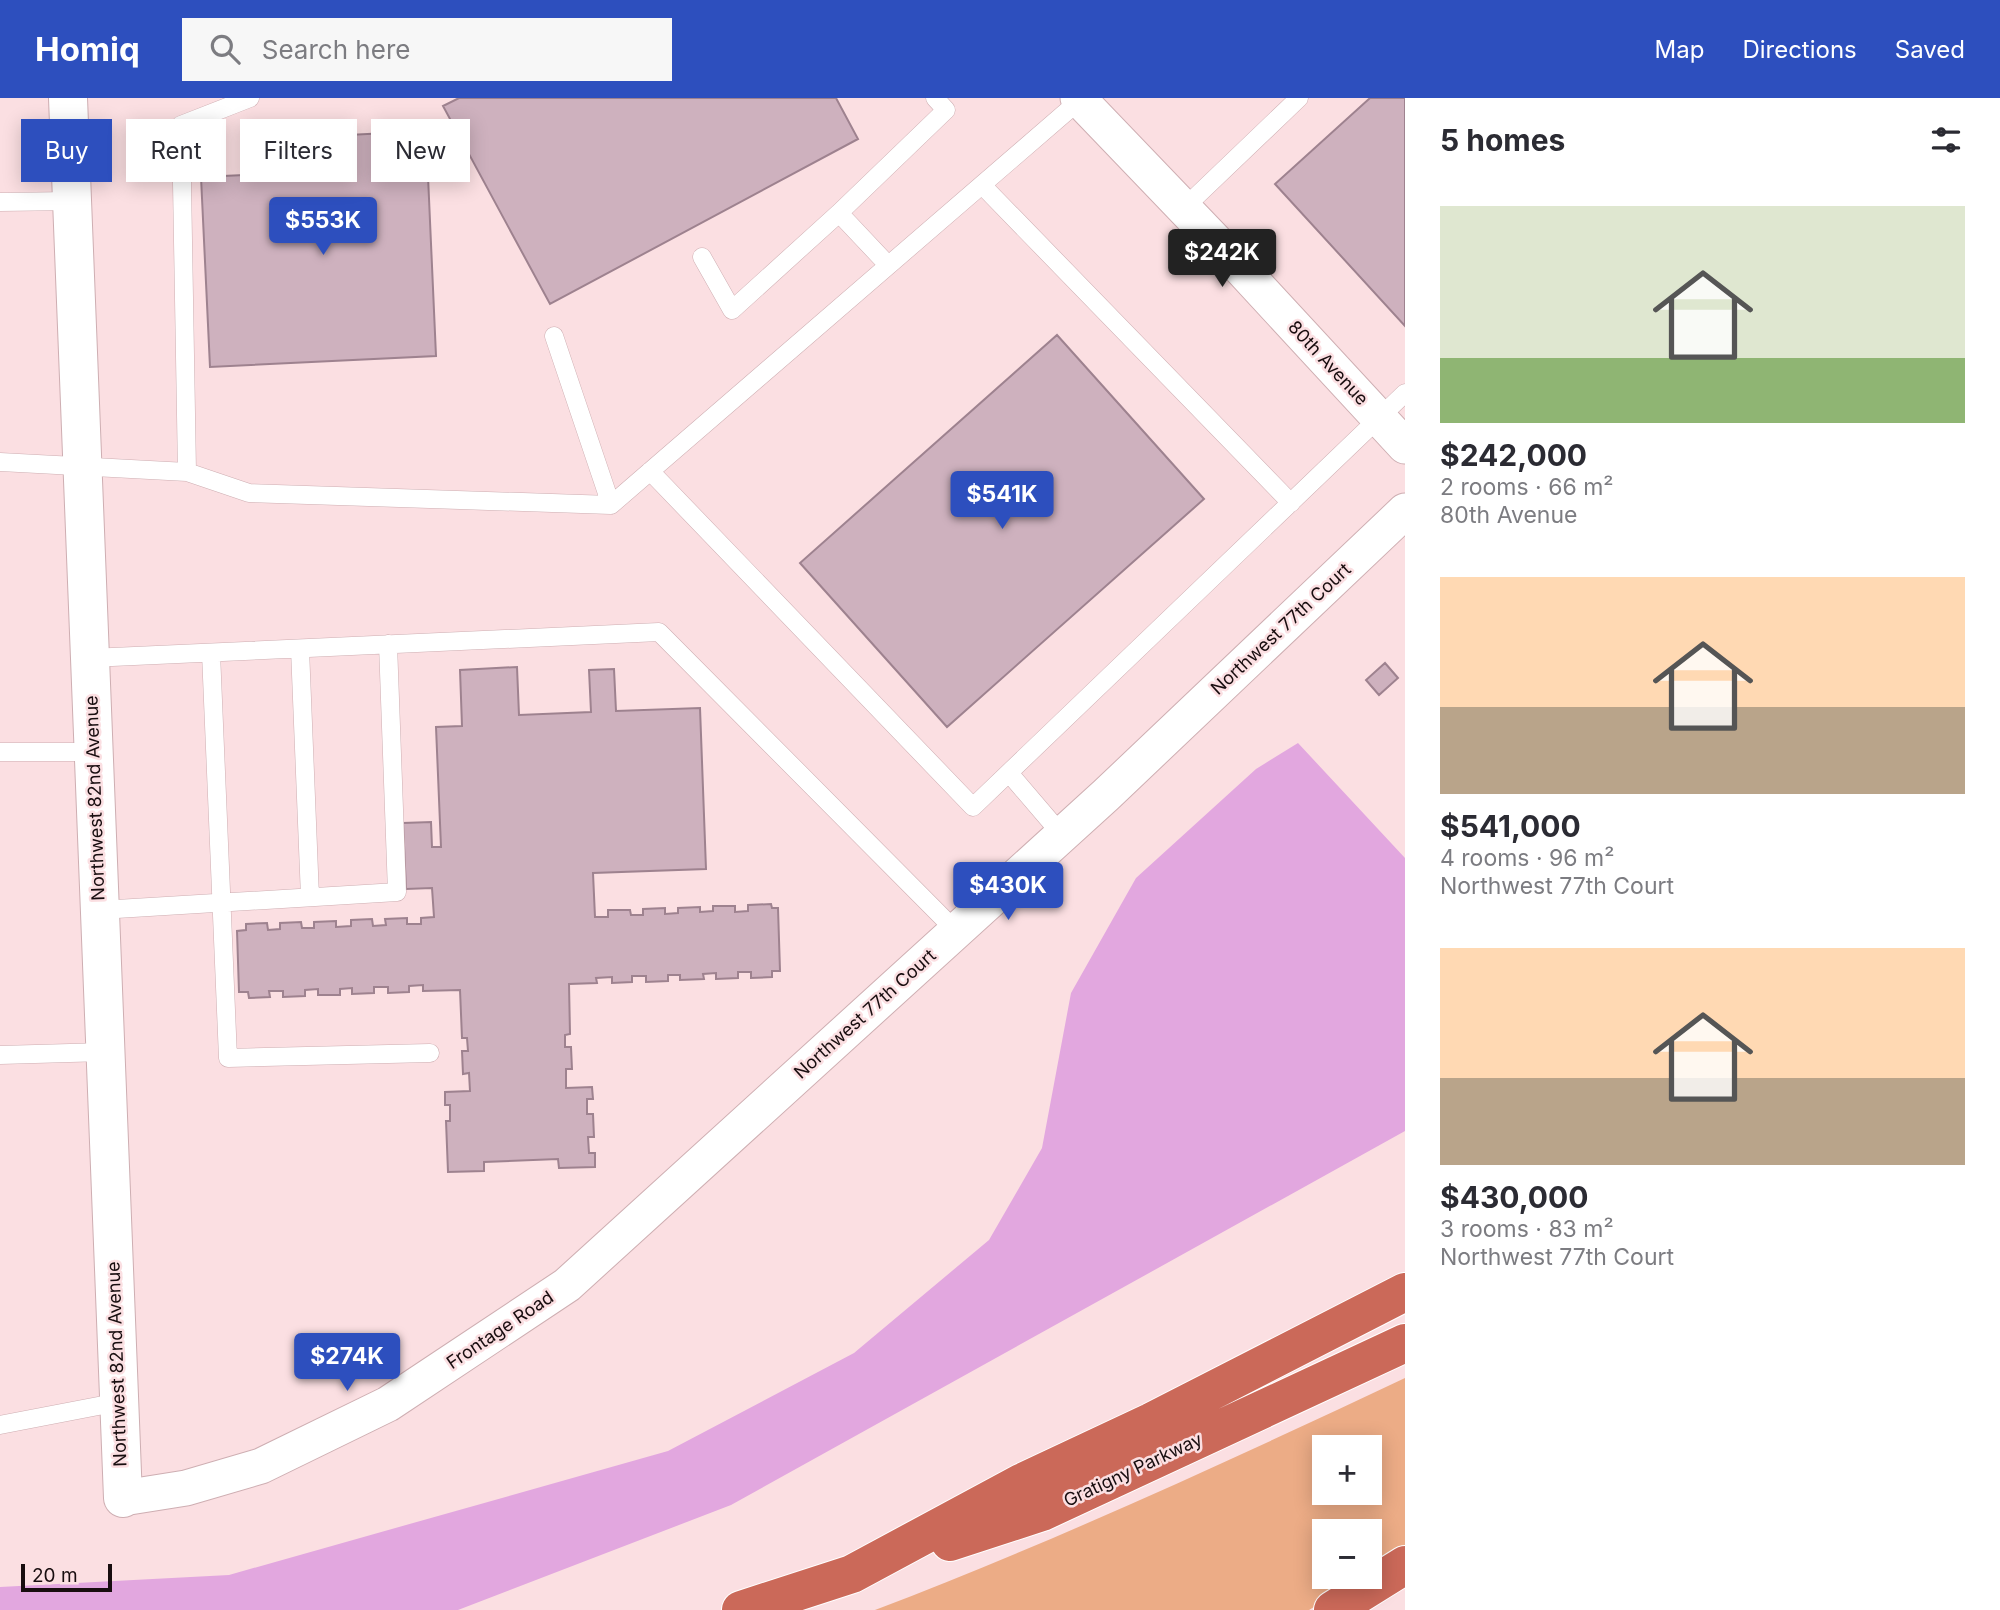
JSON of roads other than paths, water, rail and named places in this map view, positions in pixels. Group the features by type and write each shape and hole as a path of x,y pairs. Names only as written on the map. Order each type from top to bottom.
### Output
{"highway":[{"path":"741,1610 852,1574 1021,1483 1151,1422 1405,1292"},
{"name":"Gratigny Parkway","path":"852,1574 1042,1512 1405,1343"},
{"path":"1333,1610 1405,1565"}],"street":[{"name":"Northwest 82nd Avenue","path":"68,98 123,1497"},
{"name":"80th Avenue","path":"1080,99 1405,446"},
{"name":"Northwest 77th Court","path":"567,1285 1062,835 1405,511"},
{"name":"Frontage Road","path":"123,1497 186,1488 273,1460 388,1404 567,1285"}],"lane":[{"path":"187,472 181,125 250,98"},
{"path":"702,257 732,310 839,213 946,110 935,98"},
{"path":"1184,208 1299,98"},
{"path":"0,462 187,472 249,493 611,505 1080,99"},
{"path":"982,185 1291,503"},
{"path":"0,202 71,201"},
{"path":"839,213 888,265"},
{"path":"554,336 611,505"},
{"path":"650,471 973,807 1405,393"},
{"path":"90,659 659,632 956,931"},
{"path":"100,910 397,892 388,645"},
{"path":"300,649 310,897"},
{"path":"211,653 228,1058 430,1054"},
{"path":"0,752 93,752"},
{"path":"1009,773 1062,835"},
{"path":"0,1055 105,1052"},
{"path":"0,1425 118,1402"}]}
